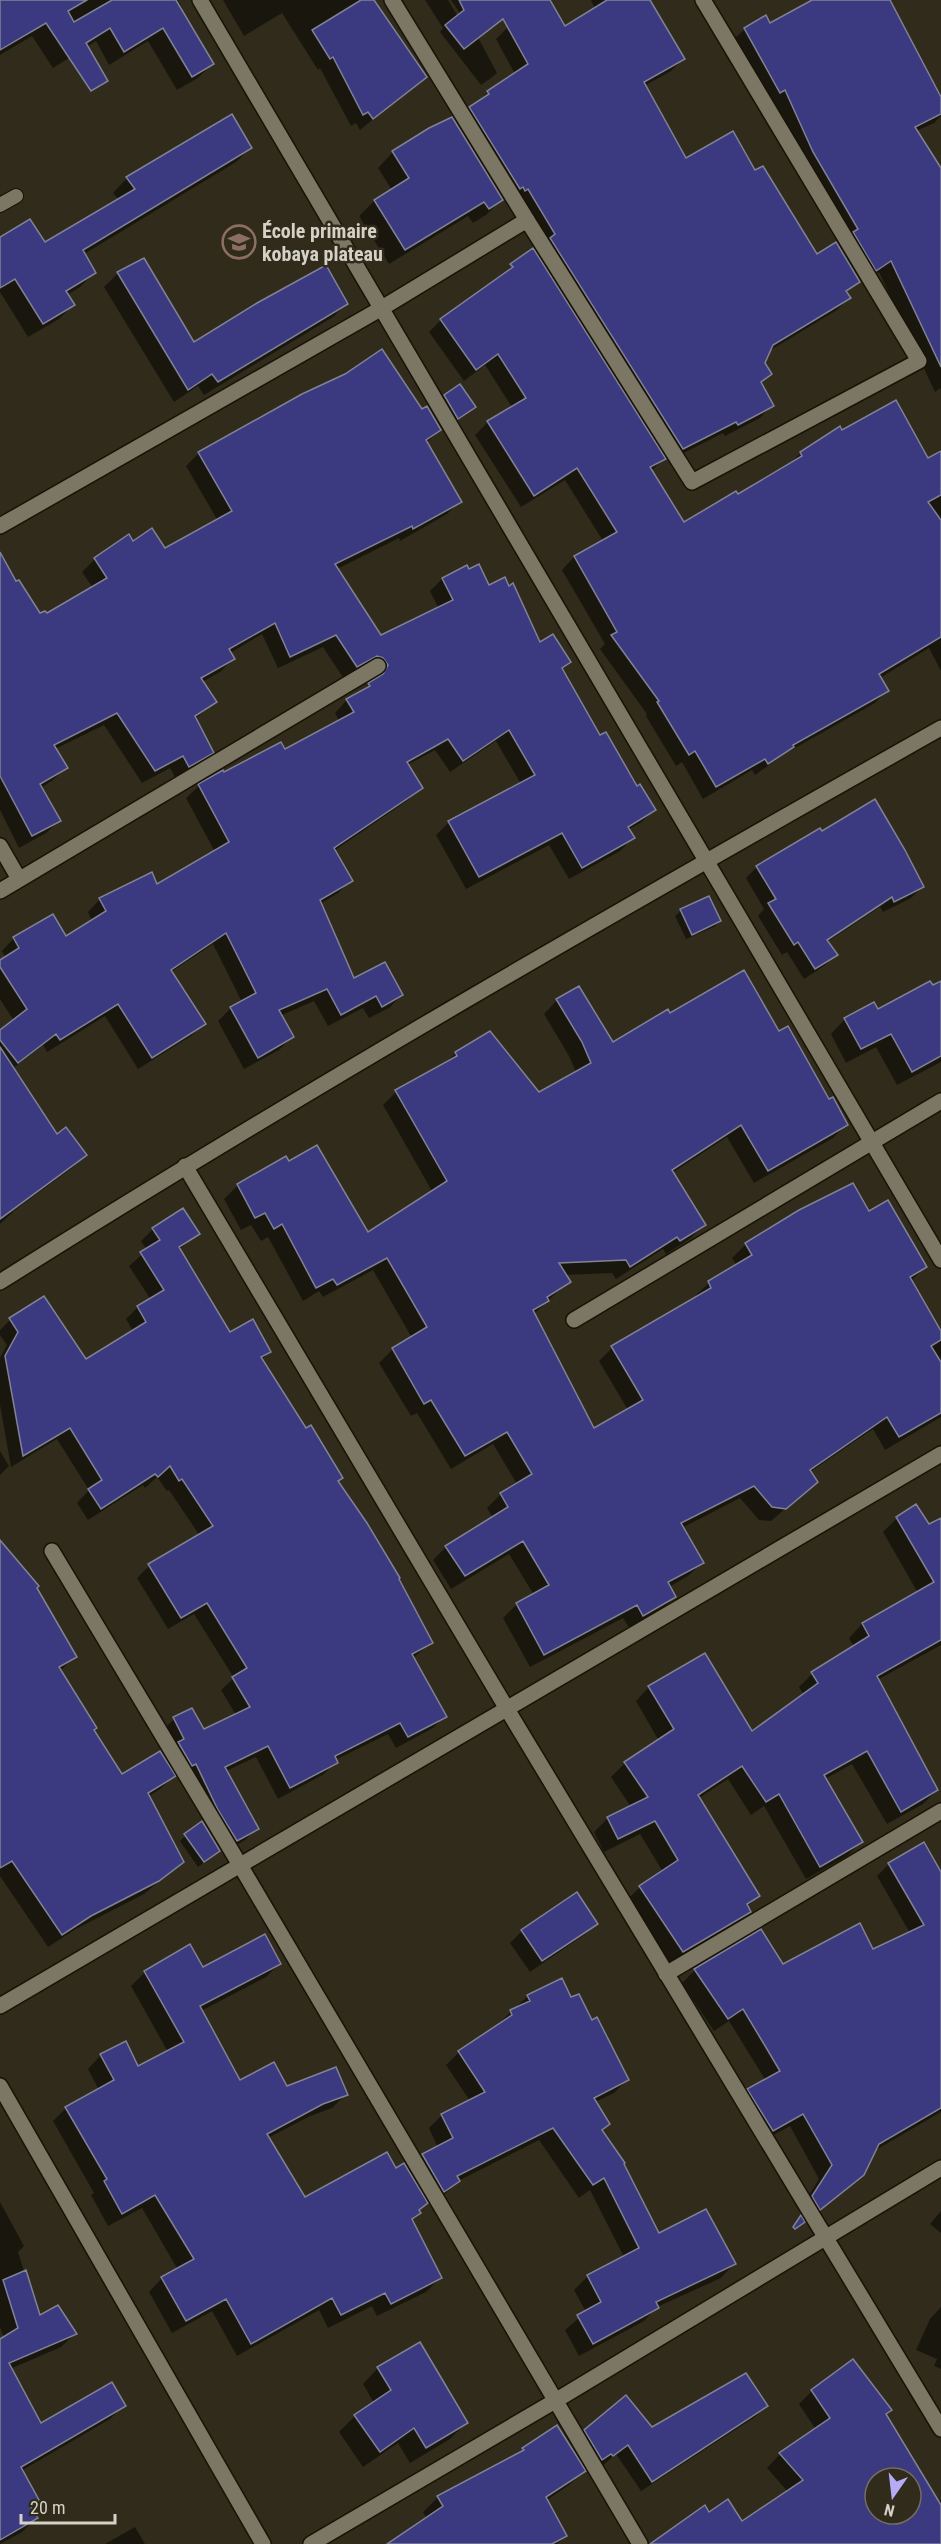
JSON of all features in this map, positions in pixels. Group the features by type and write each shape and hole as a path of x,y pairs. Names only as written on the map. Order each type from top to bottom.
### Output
{"street":[{"path":"200,0 941,1260"},
{"path":"392,0 692,482 919,361 703,0"},
{"path":"0,526 382,308 527,220"},
{"path":"0,891 378,666"},
{"path":"0,1282 185,1166 706,861 941,728"},
{"path":"0,846 20,879"},
{"path":"574,1320 870,1141 941,1101"},
{"path":"185,1166 507,1709 941,2429"},
{"path":"0,2006 941,1454"},
{"path":"52,1551 640,2544"},
{"path":"666,1974 941,1810"},
{"path":"0,2086 263,2544"},
{"path":"311,2544 555,2401 941,2168"}],"lane":[{"path":"0,206 16,196"}],"building":[{"path":"0,0 87,0 68,11 74,22 112,0 176,0 214,64 192,77 163,28 124,52 110,28 86,43 108,81 91,91 46,23 0,50"},
{"path":"361,0 374,0 427,77 373,119 368,112 363,115 333,57 330,59 312,30"},
{"path":"459,0 550,0 565,26 607,0 650,0 685,59 644,82 686,158 733,131 755,170 763,166 817,254 836,242 860,282 846,291 851,298 773,345 765,363 772,374 761,382 774,406 683,449 550,238 555,234 528,189 525,191 523,187 520,189 469,107 489,94 487,91 528,64 503,19 464,49 445,25 464,10"},
{"path":"812,0 890,0 941,97 941,114 915,127 941,168 941,367 891,261 876,271 853,232 858,229 813,152 785,90 780,93 744,28 766,15 770,23"},
{"path":"232,114 252,148 83,250 96,273 66,291 75,305 43,324 15,279 0,288 0,237 30,219 45,242 135,189 126,177"},
{"path":"452,117 503,200 489,209 484,202 405,250 374,200 409,178 392,151"},
{"path":"533,248 666,459 650,467 684,522 736,491 738,494 802,456 800,452 840,426 842,430 896,400 928,458 941,451 941,495 928,502 941,520 941,637 879,674 889,691 793,745 794,747 768,764 765,759 716,787 695,751 689,755 657,702 659,701 611,635 617,632 574,556 617,532 577,468 534,496 487,421 526,398 498,354 476,370 440,319 513,267 510,264"},
{"path":"144,258 194,342 257,303 326,265 348,304 218,382 212,374 188,390 117,272"},
{"path":"382,349 422,409 427,406 441,430 426,440 462,502 413,529 412,526 335,564 381,635 453,600 442,578 467,565 469,569 479,564 489,585 505,577 509,586 513,583 540,642 553,634 571,662 562,668 600,735 606,732 637,786 640,784 656,810 628,827 635,838 582,868 562,833 479,877 448,821 535,775 509,730 463,761 448,739 407,762 423,788 334,848 353,881 320,900 354,978 385,962 403,995 382,1007 376,996 341,1015 327,989 279,1010 294,1037 258,1058 230,1007 256,993 226,933 171,970 206,1024 152,1058 118,1004 60,1040 56,1034 18,1063 0,1040 0,1030 27,1009 0,967 0,960 19,948 13,937 53,914 66,936 106,911 99,898 152,872 157,884 229,842 198,784 281,742 285,749 354,712 346,699 370,686 368,683 383,674 388,665 383,658 377,656 357,667 336,635 290,657 275,623 229,649 235,659 201,678 217,702 195,716 214,753 189,767 183,756 155,771 117,713 54,745 68,768 40,784 61,821 32,836 0,776 0,552 16,581 19,580 40,613 45,611 47,613 107,578 94,558 129,534 133,541 152,528 165,548 232,511 198,452 302,394 345,374"},
{"path":"460,384 476,407 458,419 444,395"},
{"path":"875,799 924,887 894,902 892,897 827,940 838,955 815,969 798,942 794,945 768,903 776,899 756,866 820,828 822,831"},
{"path":"709,896 721,921 692,935 680,909"},
{"path":"744,970 779,1031 788,1026 829,1099 833,1097 848,1125 768,1171 741,1125 672,1170 706,1225 680,1241 677,1237 630,1267 626,1260 559,1263 571,1282 547,1297 549,1301 533,1310 594,1428 643,1400 611,1346 711,1288 708,1281 752,1255 745,1243 799,1210 853,1183 869,1211 888,1200 927,1267 910,1277 941,1331 941,1340 931,1346 941,1362 941,1413 899,1437 887,1417 810,1470 818,1482 786,1509 772,1507 754,1486 681,1523 704,1563 668,1582 676,1597 643,1616 637,1605 544,1655 516,1603 549,1585 523,1541 465,1576 445,1546 508,1507 500,1493 532,1474 507,1432 465,1456 431,1400 424,1404 392,1348 427,1327 387,1258 337,1285 333,1279 316,1288 282,1224 274,1229 265,1213 255,1218 237,1184 286,1156 289,1161 317,1145 368,1232 447,1181 395,1090 457,1056 455,1052 490,1031 539,1092 591,1063 582,1042 556,999 579,986 613,1042 668,1009 670,1013"},
{"path":"930,981 933,985 941,981 941,1056 912,1072 891,1034 861,1049 844,1018 874,1002 878,1009"},
{"path":"0,1047 57,1134 66,1127 87,1155 0,1219"},
{"path":"183,1208 200,1234 179,1247 230,1332 253,1319 271,1352 261,1357 306,1428 311,1425 343,1478 338,1481 367,1523 400,1578 433,1643 412,1654 447,1717 408,1737 400,1723 335,1756 338,1763 290,1788 268,1746 225,1767 259,1829 237,1841 218,1810 196,1764 192,1766 178,1742 184,1739 173,1717 192,1708 204,1729 250,1707 232,1677 247,1668 207,1603 181,1618 148,1564 213,1526 182,1479 179,1481 170,1466 158,1477 155,1474 101,1509 88,1489 102,1480 70,1428 23,1456 5,1356 18,1332 9,1318 44,1296 86,1359 146,1322 137,1306 164,1290 140,1252 160,1240 152,1228"},
{"path":"916,1504 929,1524 941,1518 941,1640 877,1676 938,1790 901,1812 867,1751 824,1775 863,1842 820,1867 779,1794 766,1802 742,1766 698,1795 760,1896 747,1904 751,1912 683,1952 639,1886 678,1860 655,1821 618,1839 607,1817 648,1797 624,1762 674,1729 648,1686 705,1653 752,1731 818,1683 811,1672 869,1636 862,1623 934,1582 896,1517"},
{"path":"0,1540 39,1586 37,1588 77,1657 59,1667 97,1728 94,1730 122,1774 160,1751 176,1776 148,1793 184,1862 159,1881 91,1916 62,1935 12,1861 0,1868"},
{"path":"202,1821 220,1851 204,1862 184,1834"},
{"path":"924,1842 941,1872 941,2108 879,2144 864,2175 820,2210 812,2196 832,2165 803,2114 773,2131 747,2089 780,2071 743,2009 728,2019 694,1969 761,1929 783,1964 860,1923 873,1949 924,1925 888,1863"},
{"path":"577,1892 598,1924 542,1961 521,1930"},
{"path":"265,1934 281,1964 200,2006 240,2080 274,2062 287,2086 336,2067 348,2095 323,2104 267,2134 305,2197 387,2152 396,2168 404,2163 428,2203 419,2210 421,2213 412,2219 442,2278 391,2304 385,2293 341,2315 332,2298 251,2344 226,2299 186,2321 161,2277 194,2259 155,2195 122,2214 104,2181 107,2179 65,2107 114,2080 100,2054 126,2041 138,2066 184,2042 144,1971 190,1944 203,1967"},
{"path":"562,1978 571,1997 579,1994 592,2020 597,2017 629,2080 594,2098 610,2124 602,2130 625,2163 659,2233 706,2209 736,2264 656,2302 659,2308 593,2344 577,2315 601,2302 587,2275 639,2248 604,2178 593,2185 553,2128 457,2176 460,2181 444,2192 422,2154 453,2138 441,2114 485,2092 458,2051 512,2015 510,2010 530,2001 527,1995"},
{"path":"801,2215 805,2222 795,2229 793,2227"},
{"path":"26,2270 40,2315 58,2305 77,2334 9,2363 41,2423 112,2382 126,2406 21,2467 39,2500 30,2505 38,2518 0,2540 0,2339 18,2328 3,2280"},
{"path":"420,2342 468,2423 426,2448 414,2428 380,2452 354,2415 391,2390 377,2367"},
{"path":"853,2359 892,2410 886,2414 917,2466 863,2466 863,2526 923,2526 923,2475 941,2505 941,2544 650,2544 705,2505 709,2512 728,2499 742,2521 803,2480 779,2453 830,2418 811,2390"},
{"path":"746,2373 768,2406 652,2482 628,2445 613,2456 611,2454 602,2460 584,2430 626,2395 652,2427"},
{"path":"557,2425 586,2471 546,2497 567,2536 552,2544 387,2544 443,2506 437,2496 524,2450 522,2448"}],"place":[{"name":"École primaire kobaya plateau","path":"239,242"}]}
